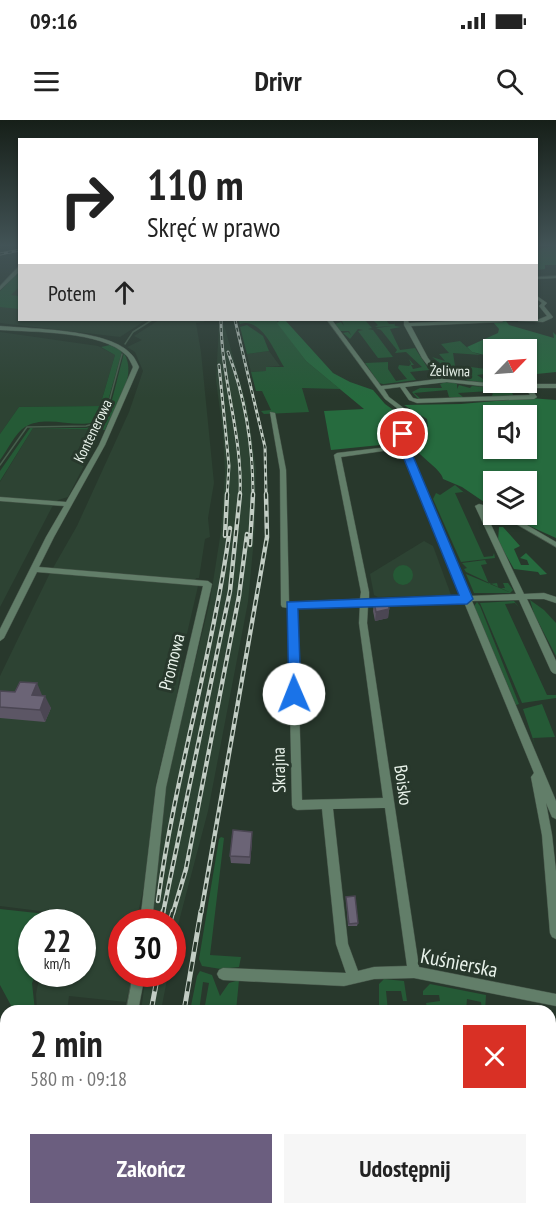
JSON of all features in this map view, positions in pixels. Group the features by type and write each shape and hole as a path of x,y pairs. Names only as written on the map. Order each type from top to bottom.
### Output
{"street":[{"path":"538,298 546,304 539,306 549,318 538,319"},
{"path":"331,321 379,388 392,402 418,421 416,427 403,434 402,440 556,814"},
{"path":"442,380 425,358 407,322 454,321"},
{"name":"Kontenerowa","path":"0,328 97,338 122,348 134,359 136,370 0,638"},
{"name":"Żeliwna","path":"379,388 442,380 483,384"},
{"path":"401,385 411,399 417,401 534,397 532,393"},
{"name":"Żeliwna","path":"537,388 556,386"},
{"path":"272,413 283,470 285,605 521,596 544,596 556,600"},
{"name":"Boisko","path":"388,449 337,455 365,592 363,623 414,972"},
{"path":"0,499 69,504"},
{"path":"483,507 478,506 483,516"},
{"path":"487,525 556,671"},
{"path":"521,525 556,545"},
{"name":"Promowa","path":"34,569 208,584 161,786 147,909"},
{"name":"Skrajna","path":"292,605 297,805 389,803"},
{"path":"532,760 547,835 556,933"},
{"path":"327,805 342,944 354,977"},
{"name":"Kuśnierska","path":"223,974 332,980 414,972 556,1000"},
{"path":"133,1005 137,987"}],"shaded area":[{"path":"8,296 18,296 18,321 144,321 120,337 0,323 0,303"},
{"path":"157,321 204,321 196,323 214,483 208,518 210,537 205,539 199,578 196,578 194,585 198,586 183,651 176,702 156,783 144,886 139,909 108,909 108,987 130,987 126,1002 69,996 68,1005 37,1005 37,987 96,987 96,909 24,909 0,906 0,676 49,575 77,526 129,412 143,371 135,352 127,347 142,340 134,336"},
{"path":"219,325 224,325 247,406 256,468 255,528 248,602 208,811 182,909 152,909 167,777 210,601 221,531 225,473 216,380"},
{"path":"0,332 98,346 115,355 100,406 19,407 0,434"},
{"path":"269,351 280,366 266,367 267,371 251,372 247,354"},
{"path":"33,428 102,430 68,497 58,500 52,507 0,607 0,482"},
{"path":"424,541 433,546 451,595 378,597 374,595 370,574"},
{"path":"144,987 166,987 162,1005 142,1005"}],"green space":[{"path":"0,296 18,296 18,309 0,307"},
{"path":"238,321 277,321 306,361 340,389 302,388 309,412 264,414 261,411 271,410 262,391 256,391 251,372 266,371 266,367 284,367 261,331 248,323 240,324"},
{"path":"286,321 333,373 373,390 385,404 406,419 392,430 390,444 331,450 324,411 364,409 306,361 277,323"},
{"path":"342,321 366,321 372,328 368,329 373,330 393,357 378,358 358,331 363,330 358,329 350,339 343,333 348,332 351,335 349,331 340,331 335,324 341,322 344,326"},
{"path":"374,321 387,321 389,324 401,327 390,329 400,350 415,348 429,370 410,372 416,380 384,384 387,385 379,383 365,363 388,362 388,369 396,381 407,379 398,368 399,365 409,366 411,364 409,359 414,365 411,365 413,369 422,367 406,352 395,353 397,350 381,330 376,328 392,326 375,327 378,325"},
{"path":"506,321 509,325 554,338 553,332 556,335 556,372 537,374 537,339 485,339 498,333 499,329 493,322"},
{"path":"247,325 263,336 269,351 247,354 240,327"},
{"path":"483,340 483,355 472,352 467,347"},
{"path":"460,341 472,352 481,355 453,353 455,366 444,366 432,357 445,361 439,354 449,353 441,344"},
{"path":"110,345 122,351 103,419 84,424 34,423 18,433 0,460 0,434 19,407 100,406 115,355 101,347"},
{"path":"124,353 128,362 127,382 105,430 33,428 86,428 106,423"},
{"path":"453,368 483,369 483,374 477,375 483,379 483,382 465,380 467,379 464,379 458,369"},
{"path":"453,381 457,384 457,389 459,385 470,388 472,386 483,387 483,391 458,393 463,397 462,400 449,397 447,390 414,393 421,399 418,399 412,392 420,388 442,388 440,384 443,383 436,382"},
{"path":"512,393 514,396 491,397 493,394"},
{"path":"530,398 556,400 556,538 527,525 537,525 537,471 483,471 483,501 462,487 443,479 438,471 411,445 407,439 428,426 427,419 404,405 461,404"},
{"path":"30,428 33,428 0,481 0,471"},
{"path":"455,485 467,495 463,492 455,493 484,557 493,556 494,553 495,558 461,562 433,499 436,493 440,495"},
{"path":"499,527 503,527 520,546 514,549 521,565 529,565 527,560 520,558 526,553 547,574 540,575 538,572 514,569 498,541"},
{"path":"485,560 487,564 481,565 488,582 466,572 464,569 467,568 462,563"},
{"path":"403,565 410,568 413,575 410,582 403,585 396,582 393,575 396,568"},
{"path":"466,574 509,592 501,588 505,588 503,583 508,583 513,590 510,593 474,593"},
{"path":"530,600 556,623 556,656 534,614"},
{"path":"514,601 519,607 515,603 505,604 547,695 556,695 556,698 522,703 480,603"},
{"path":"477,602 519,704 516,705 474,606"},
{"path":"542,704 555,737 533,738 536,748 523,709"},
{"path":"221,837 224,838 210,955 241,957 239,967 221,969 202,966 199,959"},
{"path":"0,909 18,911 18,987 32,987 34,1005 11,1005 0,985"},
{"path":"200,971 212,975 220,996 229,983 239,980 237,1005 205,1005 209,983 203,982 200,1005 191,1005"},
{"path":"384,979 404,981 407,1001 403,1001 401,991 386,991 387,1005 379,1005 379,984"},
{"path":"430,984 486,995 485,1005 467,999 466,1005 426,1005 426,1003 440,1001 439,995 423,995 423,991"}],"building":[{"path":"388,601 389,609 376,612 374,602"},
{"path":"20,682 37,683 32,695 45,696 40,710 0,707 0,691 15,692"},
{"path":"233,830 252,832 250,857 230,856"},
{"path":"355,896 358,923 349,924 346,897"}],"waterway":[{"path":"125,344 133,332 150,321"},
{"path":"0,465 27,427 86,426 104,421 122,354"}],"railway":[{"path":"221,321 224,364 238,451 240,494"},
{"path":"235,321 265,447 266,496"},
{"path":"228,352 240,387 247,423 252,459 253,495"},
{"path":"219,365 229,466 227,496"},
{"path":"225,536 227,494"},
{"path":"164,909 230,591 240,494"},
{"path":"201,913 267,537 266,494"},
{"path":"250,545 253,495"},
{"path":"158,901 174,807 214,622 230,528"},
{"path":"174,909 186,869 239,596 247,534"},
{"path":"185,1005 201,911"},
{"path":"152,1005 156,987"}],"route":[{"path":"294,694 292,605 467,599 425,492 405,449 403,434"}]}
